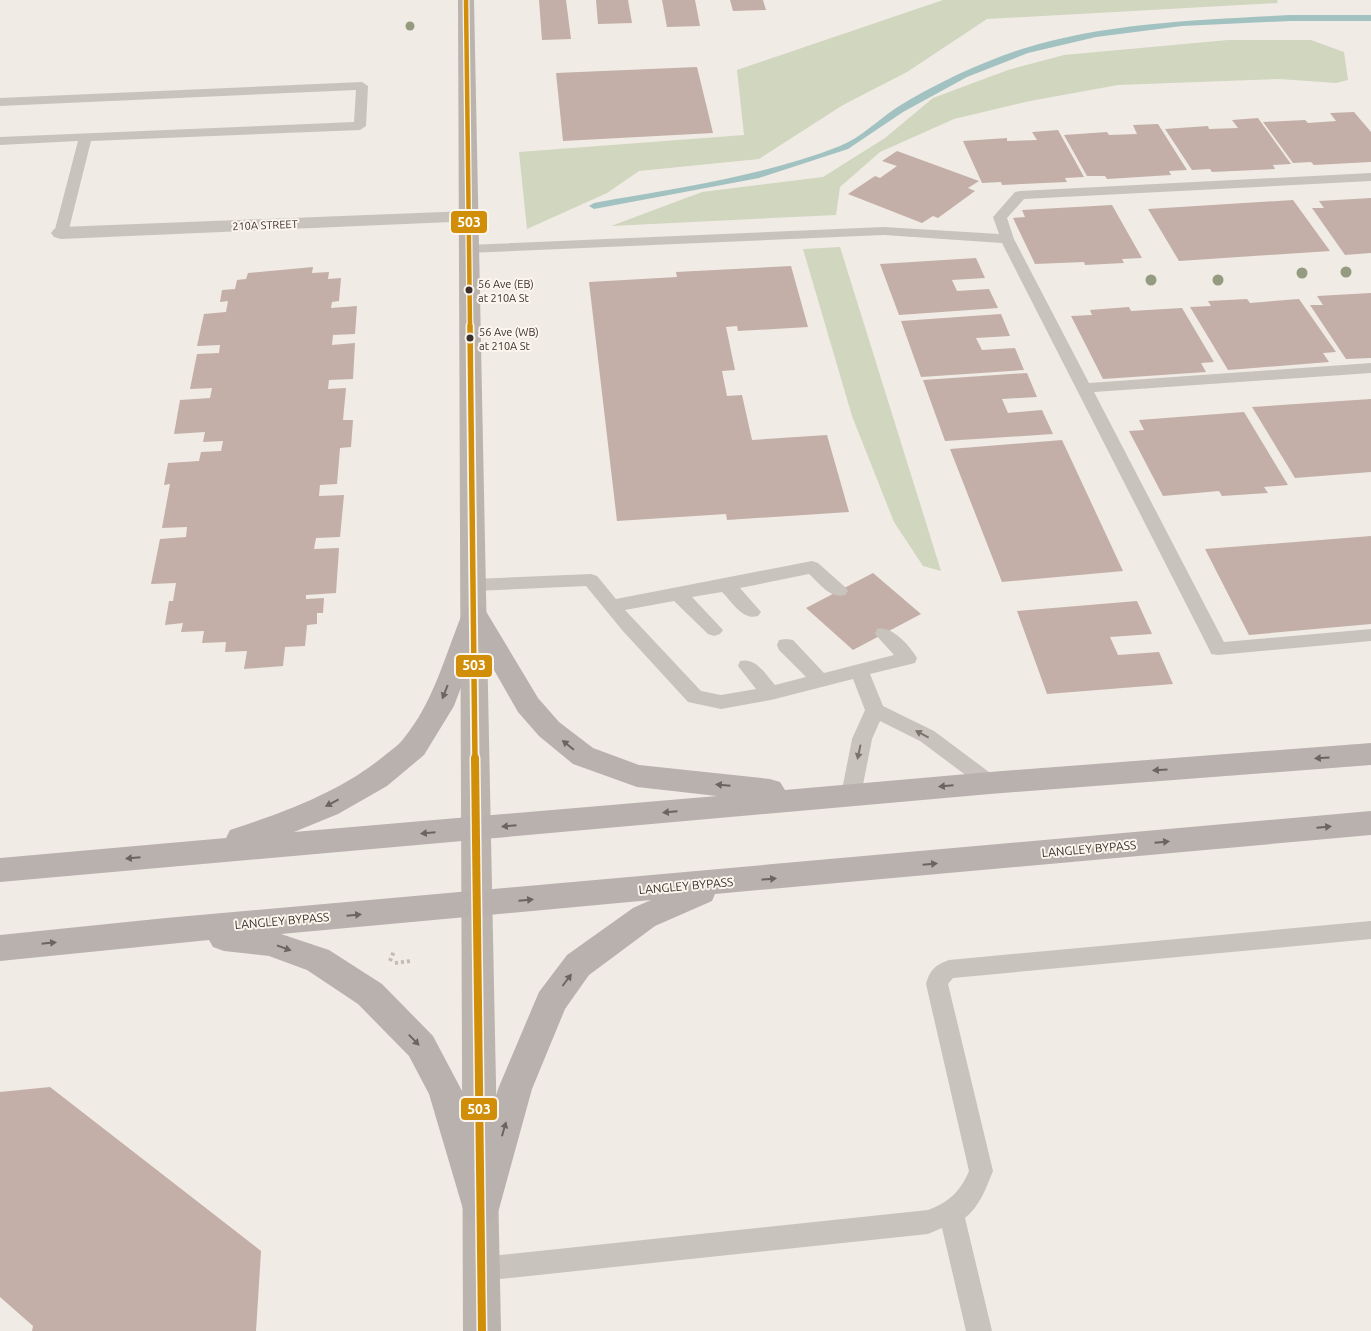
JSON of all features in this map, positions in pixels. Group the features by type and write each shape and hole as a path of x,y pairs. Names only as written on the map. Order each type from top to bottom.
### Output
{"main road":[{"path":"466,0 475,614 482,1331"},
{"path":"475,614 528,705 549,729 583,756 637,776 691,783 846,795"},
{"path":"181,854 266,831 327,806 377,778 414,747 440,706 475,614"},
{"path":"0,870 990,782 1371,754"},
{"name":"LANGLEY BYPASS","path":"0,948 166,931 720,883 1371,823"},
{"path":"481,1209 515,1089 551,1002 578,965 644,917 720,883"},
{"path":"166,931 270,943 318,960 370,994 421,1046 445,1091 481,1209"}],"street":[{"name":"210A STREET","path":"62,233 468,217"}],"lane":[{"path":"0,102 362,86 360,126 0,141"},
{"path":"62,233 85,137"},
{"path":"1371,177 1020,195 1000,217 1007,239 1218,649 1371,635"},
{"path":"469,249 817,232 884,232 1007,239"},
{"path":"1083,388 1371,368"},
{"path":"612,606 812,567 839,591"},
{"path":"474,585 591,580 628,626 695,697 721,702 771,693 860,672 908,658 884,634"},
{"path":"726,585 752,612"},
{"path":"678,594 714,630"},
{"path":"786,645 821,681"},
{"path":"747,666 771,693"},
{"path":"846,795 862,739 874,710 860,672"},
{"path":"874,710 927,736 990,782"},
{"path":"481,1269 928,1222 951,1213 964,1204 972,1193 981,1171 936,984 940,975 949,969 1371,930"},
{"path":"951,1213 979,1331"}],"path":[{"path":"389,963 412,961"}],"green space":[{"path":"943,0 1277,0 1278,3 987,19 907,72 843,105 759,159 639,171 607,193 527,229 519,152 744,135 737,70"},
{"path":"1228,40 1311,40 1344,52 1348,80 1336,83 1279,79 1118,85 1030,101 954,119 880,152 840,187 836,215 611,226 702,192 823,177 885,138 933,98 1008,70 1064,55"},
{"path":"840,247 941,571 923,566 894,522 852,416 803,249"}],"building":[{"path":"539,0 566,0 571,39 542,40"},
{"path":"596,0 628,0 632,23 598,24"},
{"path":"662,0 695,0 700,26 667,27"},
{"path":"730,0 763,0 766,10 733,11"},
{"path":"697,67 713,133 563,141 556,73"},
{"path":"1354,112 1371,132 1371,162 1314,165 1311,162 1293,163 1263,122 1305,120 1308,123 1336,121 1330,113"},
{"path":"1258,118 1291,164 1273,165 1275,169 1212,172 1210,169 1192,170 1165,129 1208,126 1209,129 1238,128 1232,120"},
{"path":"1158,124 1187,170 1169,171 1171,175 1107,179 1105,176 1087,176 1064,135 1107,132 1109,135 1137,134 1133,125"},
{"path":"1058,130 1084,177 1065,178 1067,182 1002,185 1001,182 982,183 963,141 1007,138 1007,141 1037,140 1032,132"},
{"path":"897,151 979,181 968,188 975,191 938,218 933,216 922,223 848,194 875,176 880,178 897,166 882,161"},
{"path":"1371,198 1371,253 1345,255 1312,208 1324,208 1319,201"},
{"path":"1293,200 1330,251 1179,261 1148,209"},
{"path":"1112,205 1142,258 1122,259 1124,263 1085,265 1084,262 1035,264 1013,218 1025,217 1022,210"},
{"path":"976,258 985,278 952,280 957,291 989,289 998,308 899,315 880,264"},
{"path":"791,266 808,327 738,331 737,326 726,327 735,370 722,371 727,396 742,395 752,440 827,435 849,512 727,520 726,514 617,521 589,282 677,277 676,272"},
{"path":"313,267 312,273 329,272 328,279 341,278 339,301 332,302 331,308 357,306 355,334 333,335 332,345 355,343 353,379 329,380 328,389 346,388 343,420 353,420 351,447 340,448 337,484 320,485 319,496 344,495 340,537 316,538 314,549 339,548 336,593 306,595 306,599 324,598 323,613 317,613 317,624 307,625 305,646 285,647 283,666 244,669 247,651 225,652 226,642 202,643 204,631 181,632 183,623 165,625 169,601 173,601 176,583 151,584 160,539 186,537 187,527 162,528 170,484 164,485 168,463 199,461 201,452 221,451 223,441 203,442 205,432 174,434 180,400 210,398 212,388 190,389 197,354 219,353 220,345 197,346 204,314 226,312 228,301 220,302 222,290 235,289 237,280 246,279 248,273"},
{"path":"1371,293 1371,358 1346,359 1310,305 1323,305 1317,296"},
{"path":"1247,299 1250,303 1299,299 1336,352 1323,353 1329,362 1228,370 1190,307 1211,306 1208,301"},
{"path":"1129,307 1131,311 1182,308 1214,362 1201,363 1206,372 1103,379 1071,316 1092,315 1090,310"},
{"path":"1001,314 1010,336 976,338 982,350 1015,348 1024,370 921,377 901,321"},
{"path":"1027,373 1037,397 1002,399 1008,413 1042,410 1053,434 945,441 923,380"},
{"path":"1371,399 1371,472 1295,478 1252,407"},
{"path":"1244,412 1288,485 1264,487 1268,493 1222,496 1219,491 1163,496 1129,431 1144,430 1139,420"},
{"path":"1062,440 1123,571 1002,582 950,449"},
{"path":"1371,536 1371,624 1249,635 1205,549"},
{"path":"873,573 921,614 853,650 806,608"},
{"path":"1137,601 1152,634 1110,637 1118,655 1159,652 1173,684 1047,694 1017,611"},
{"path":"50,1087 261,1251 256,1331 32,1331 33,1326 0,1297 0,1092"}],"waterway":[{"path":"594,206 759,175 845,147 900,110 964,75 1025,51 1096,34 1182,23 1291,18 1371,18"}],"transit line":[{"name":"503","path":"466,0 482,1331"}],"place":[{"name":"56 Ave (EB) at 210A St","path":"469,290"},
{"name":"56 Ave (WB) at 210A St","path":"470,338"}]}
